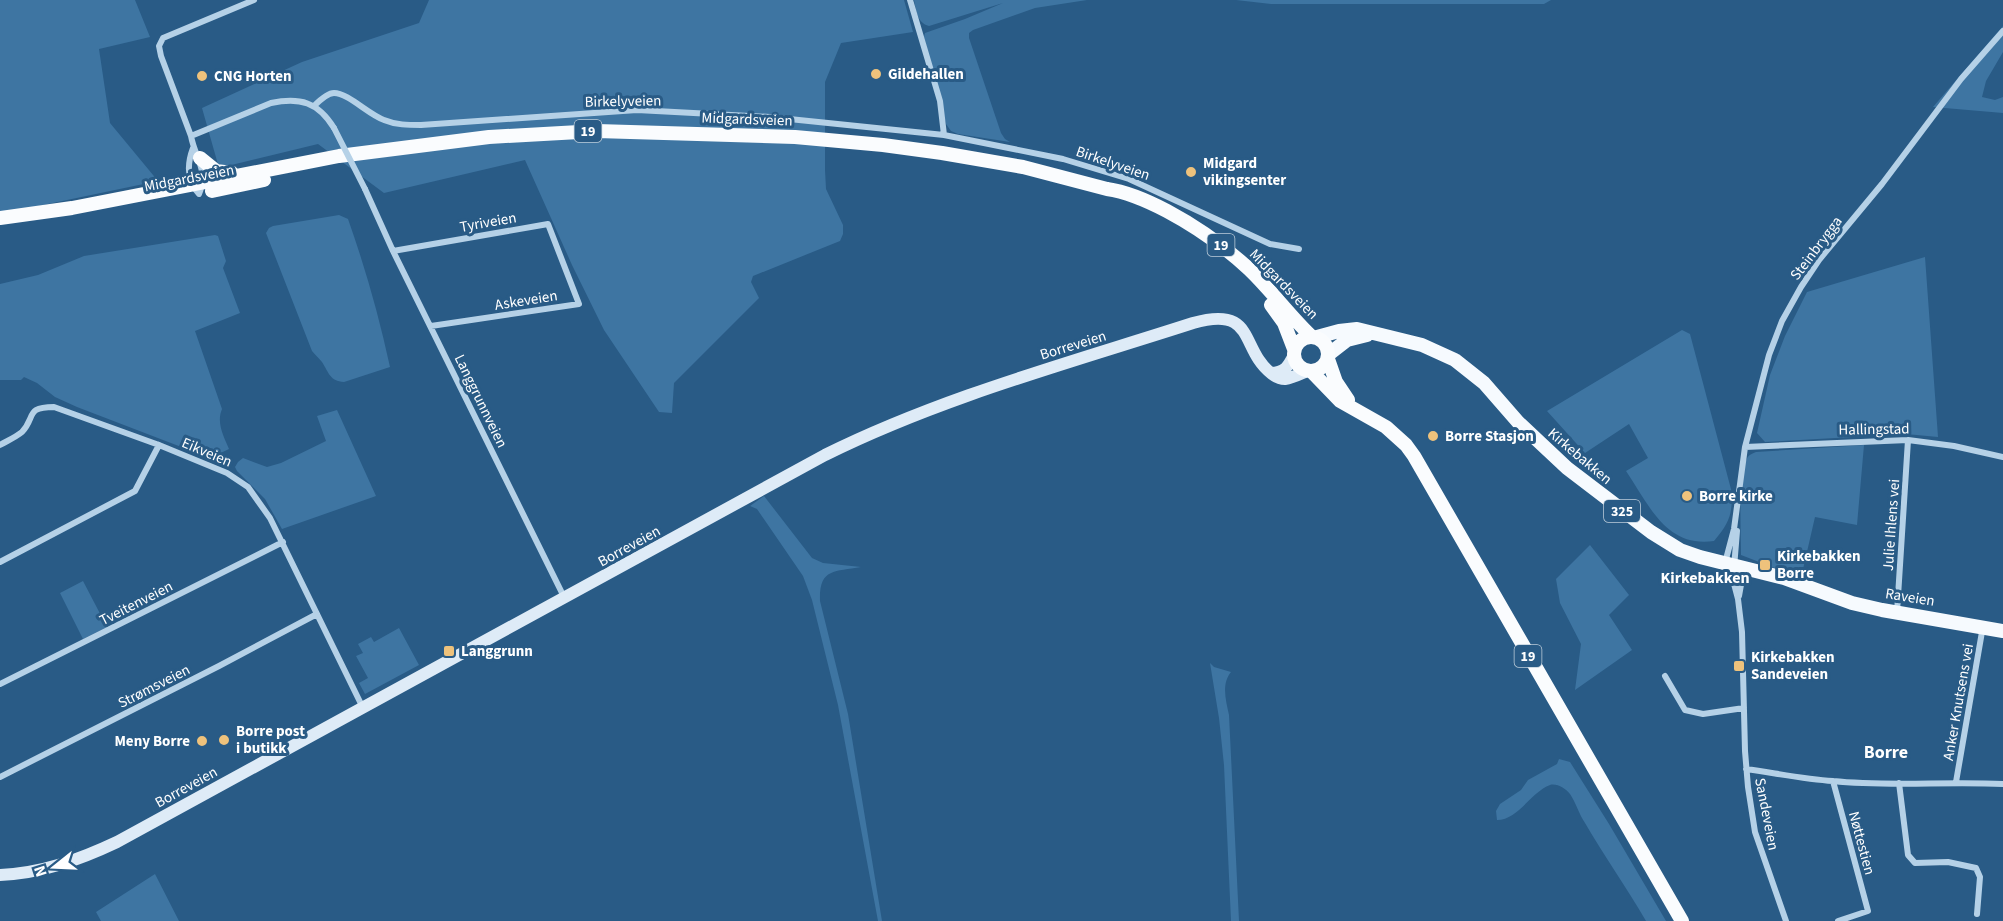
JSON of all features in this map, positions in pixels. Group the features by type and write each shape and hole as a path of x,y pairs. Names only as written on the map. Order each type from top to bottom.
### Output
{"highway":[{"name":"Midgardsveien","path":"0,224 76,216 246,174 339,156 442,142 548,133 652,132 795,137 883,145 965,157 1061,176 1120,191 1158,207 1217,242 1250,271 1314,337"},
{"name":"Midgardsveien","path":"0,218 342,163 382,151"},
{"name":"19","path":"196,153 216,171 246,174"},
{"name":"Midgardsveien","path":"1107,189 1184,229 1242,273 1278,314 1294,352"},
{"name":"19","path":"1314,337 1325,344 1336,382 1355,408"},
{"path":"1294,352 1301,340 1314,337"},
{"name":"19","path":"1294,352 1298,366 1310,371 1340,401 1386,427 1406,445 1414,456 1682,921"},
{"path":"1310,371 1321,368 1328,357"}],"main road":[{"name":"Borreveien","path":"0,875 34,872 93,854 825,455 887,425 967,394 1214,318 1230,321 1242,328 1262,365 1271,373"},
{"name":"Kirkebakken","path":"1314,337 1357,329 1422,345 1455,360 1484,382 1543,447 1594,490 1670,545 1697,556 1734,565"},
{"name":"Kirkebakken","path":"1328,357 1347,340 1378,333"},
{"path":"1271,373 1279,373 1288,368 1294,352"},
{"path":"1271,373 1277,378 1285,379 1310,371"},
{"name":"Raveien","path":"1734,565 1784,578 1852,603 2003,631"}],"street":[{"path":"198,187 196,153 159,46 163,38 254,0"},
{"path":"910,0 940,101 944,135"},
{"name":"Steinbrygga","path":"1734,565 1735,522 1744,447 1769,355 1782,321 1819,260 1882,184 1961,79 2003,31"},
{"name":"Birkelyveien","path":"314,106 334,93 383,120 410,125 637,110 770,117 944,135 1063,159 1129,179 1270,244 1299,249"},
{"path":"190,136 272,103 285,100 314,106"},
{"name":"Langgrunnveien","path":"314,106 322,112 334,128 365,189 393,251 564,598"},
{"path":"196,153 188,161 198,187"},
{"name":"Tyriveien","path":"393,251 548,224 562,262"},
{"name":"Askeveien","path":"431,326 579,304 562,262"},
{"name":"Eikveien","path":"0,445 22,431 32,413 41,407 54,407 159,445 227,473 248,487 270,518 363,708"},
{"name":"Hallingstad","path":"1744,447 1908,440 1947,444 2003,457"},
{"name":"Julie Ihlens vei","path":"1897,612 1908,440"},
{"path":"0,562 135,491 159,445"},
{"name":"Tveitenveien","path":"0,684 283,543"},
{"name":"Sandeveien","path":"1734,565 1733,580 1738,599"},
{"name":"Sandeveien","path":"1734,565 1742,632 1746,769 1755,832 1786,921"},
{"name":"Strømsveien","path":"0,777 317,614"},
{"name":"Anker Knutsens vei","path":"1956,782 1983,626"},
{"path":"1665,676 1685,710 1703,714 1744,708"},
{"path":"1746,769 1833,782 2003,784"},
{"name":"Nøttestien","path":"1833,782 1868,911 1838,921"},
{"path":"1899,783 1908,855 1915,863 1948,862 1976,868 1980,877 1977,914"}],"shaded area":[{"path":"0,0 135,0 150,37 99,49 110,123 158,181 0,214"},
{"path":"429,0 904,0 913,32 841,43 825,82 826,189 843,225 840,241 753,276 751,282 759,298 674,383 672,413 659,412 604,330 525,160 384,193 318,144 219,168 202,108 302,62 419,23"},
{"path":"914,0 1087,0 1035,8 969,33 1001,133 1010,142 951,131 946,124 924,37 925,33 1003,3 929,26 920,19"},
{"path":"1236,0 1551,0 1544,4 1271,4"},
{"path":"2003,26 2003,52 1986,81 1982,97 1995,100 2003,97 2003,113 1933,107"},
{"path":"339,215 348,219 366,273 390,367 344,382 333,378 312,351 266,233 273,226"},
{"path":"218,236 226,261 223,268 240,313 195,331 222,409 220,425 229,449 210,458 77,407 55,397 37,383 24,377 21,380 0,380 0,284 38,275 84,256"},
{"path":"1925,257 1938,437 1906,434 1765,442 1757,433 1770,375 1785,336 1807,292"},
{"path":"1682,330 1690,334 1732,493 1729,519 1714,541 1683,538 1671,531 1651,510 1626,471 1648,458 1629,424 1585,453 1547,411"},
{"path":"337,410 376,496 282,529 265,499 235,467 243,458 267,467 281,463 326,441 317,416"},
{"path":"1864,445 1857,525 1815,517 1801,578 1741,555 1742,480 1743,469 1750,455 1756,452"},
{"path":"764,496 812,558 823,563 861,567 836,571 825,577 820,590 820,601 848,714 882,921 878,921 838,705 812,600 803,576 757,509 750,506"},
{"path":"1590,545 1629,595 1609,615 1632,650 1575,690 1581,644 1560,603 1556,579"},
{"path":"83,581 107,627 83,639 60,593"},
{"path":"399,628 419,665 365,694 359,683 368,678 356,656 363,653 358,644 371,637 374,642"},
{"path":"1210,663 1214,667 1231,672 1226,682 1225,693 1229,715 1239,921 1231,921 1224,765"},
{"path":"1559,759 1570,762 1666,921 1646,921 1583,820 1570,794 1564,788 1550,785 1537,793 1511,816 1497,820 1496,811 1500,804 1521,790 1528,780 1557,764"},
{"path":"155,874 179,921 101,921 96,912"}],"place":[{"name":"Gildehallen","path":"876,74"},
{"name":"CNG Horten","path":"202,76"},
{"name":"Midgard vikingsenter","path":"1191,172"},
{"name":"Borre Stasjon","path":"1433,436"},
{"name":"Borre kirke","path":"1687,496"},
{"name":"Kirkebakken Borre","path":"1765,565"},
{"name":"Langgrunn","path":"449,651"},
{"name":"Kirkebakken Sandeveien","path":"1739,666"},
{"name":"Borre post i butikk","path":"224,740"},
{"name":"Meny Borre","path":"202,741"}],"district":[{"name":"Kirkebakken","path":"1705,577"},
{"name":"Borre","path":"1886,752"}]}
